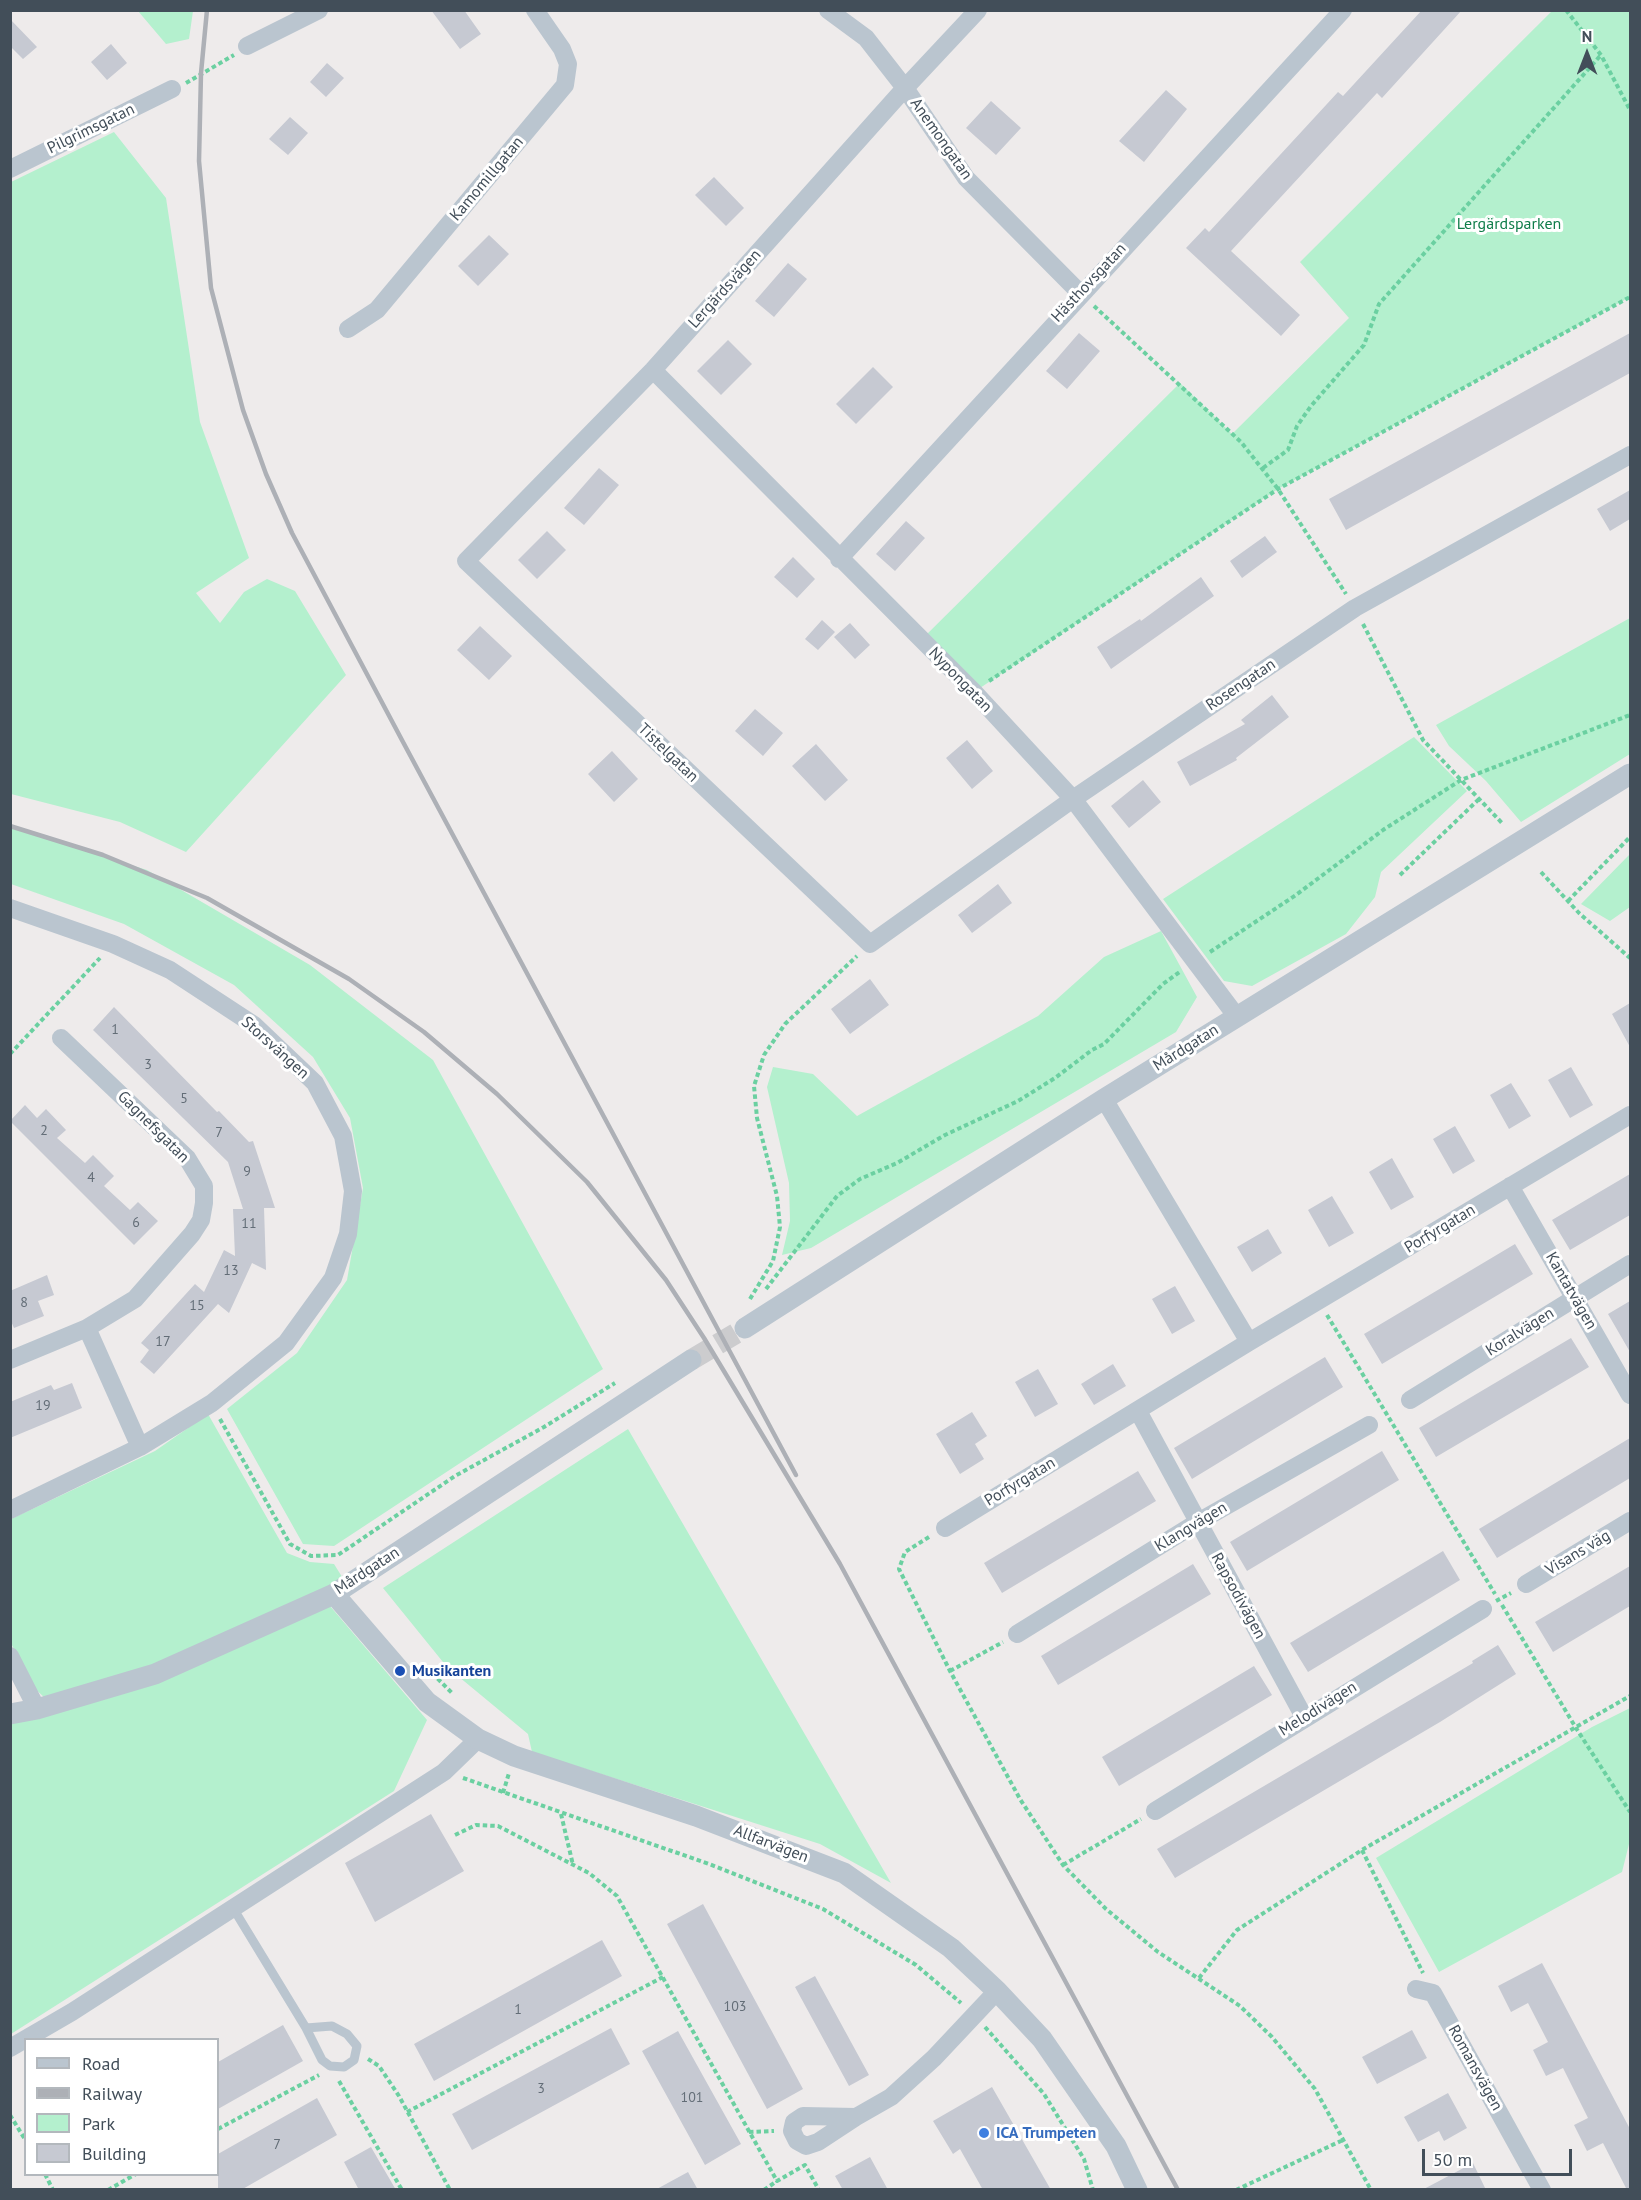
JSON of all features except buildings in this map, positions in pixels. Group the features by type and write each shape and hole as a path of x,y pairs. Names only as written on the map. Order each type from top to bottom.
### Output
{"street":[{"path":"247,46 320,10"},
{"name":"Kamomillgatan","path":"348,329 377,310 565,85 568,64 562,49 535,10"},
{"name":"Anemongatan","path":"828,10 866,38 905,88 966,178 1080,293"},
{"name":"Lergärdsvägen","path":"466,561 653,370 905,88 978,10"},
{"name":"Hästhovsgatan","path":"838,559 1080,293 1343,10"},
{"name":"Pilgrimsgatan","path":"10,170 172,89"},
{"name":"Nypongatan","path":"653,370 838,559 974,692 1072,799 1237,1017"},
{"name":"Rosengatan","path":"870,945 1072,799 1355,608 1630,455"},
{"name":"Tistelgatan","path":"466,561 870,945"},
{"name":"Mårdgatan","path":"745,1328 1104,1099 1630,774"},
{"name":"Storsvängen","path":"10,908 113,944 170,970 254,1025 315,1083 343,1136 353,1191 348,1234 333,1278 286,1343 212,1403 140,1447 10,1510"},
{"name":"Gagnefsgatan","path":"10,1360 87,1328 135,1299 192,1234 201,1220 204,1186 187,1158 61,1038"},
{"path":"1104,1099 1249,1342"},
{"name":"Porfyrgatan","path":"945,1528 1249,1342 1630,1115"},
{"name":"Kantatvägen","path":"1510,1186 1630,1395"},
{"name":"Koralvägen","path":"1410,1400 1630,1264"},
{"path":"87,1328 140,1447"},
{"name":"Mårdgatan","path":"10,1714 37,1709 155,1674 334,1594 691,1360"},
{"name":"Rapsodivägen","path":"1138,1411 1304,1717"},
{"name":"Klangvägen","path":"1017,1634 1198,1522 1369,1425"},
{"name":"Visans väg","path":"1526,1584 1630,1521"},
{"name":"Allfarvägen","path":"334,1594 427,1702 478,1739 514,1756 696,1816 844,1873 951,1948 997,1991 1042,2039 1116,2146 1137,2190"},
{"name":"Melodivägen","path":"1155,1811 1304,1717 1491,1604"},
{"path":"10,1656 37,1709"},
{"path":"26,2038 444,1772 478,1739"},
{"path":"856,2117 812,2114 794,2122 792,2131 797,2141 806,2145 818,2142 891,2097 997,1991"},
{"name":"Romansvägen","path":"1425,1991 1542,2190"},
{"path":"10,2048 24,2039"}],"lane":[{"path":"232,1908 306,2028 322,2060 333,2067 344,2067 354,2060 357,2046 347,2034 332,2026 306,2028"}],"path":[{"path":"1566,10 1601,55 1630,110"},
{"path":"172,89 210,70 247,46"},
{"path":"1263,468 1288,450 1297,426 1311,406 1364,345 1379,303 1601,55"},
{"path":"1080,293 1180,383 1241,442 1263,468 1355,608 1423,740 1502,823"},
{"path":"974,692 1278,489 1630,297"},
{"path":"762,1294 837,1196 860,1179 897,1163 945,1134 1018,1101 1055,1078 1092,1050 1104,1044 1163,984 1296,895 1383,830 1461,780 1630,716"},
{"path":"1400,875 1479,799"},
{"path":"1568,901 1630,837"},
{"path":"1541,872 1568,901 1630,958"},
{"path":"10,1054 113,944"},
{"path":"748,1301 760,1286 773,1261 780,1227 777,1196 757,1118 754,1086 764,1055 785,1024 870,945"},
{"path":"1319,1301 1386,1414 1491,1604 1630,1812"},
{"path":"212,1403 242,1462 290,1545 311,1556 338,1555 455,1476 544,1427 620,1380"},
{"path":"1369,1425 1410,1400"},
{"path":"945,1528 905,1552 899,1569 950,1671 1020,1799 1063,1866 1106,1909 1158,1952 1240,2006 1272,2037 1315,2090 1371,2190"},
{"path":"338,1555 352,1582"},
{"path":"1491,1604 1526,1584"},
{"path":"950,1671 1017,1634"},
{"path":"424,1665 457,1698"},
{"path":"1199,1978 1237,1930 1362,1850 1630,1695"},
{"path":"503,1793 514,1756"},
{"path":"444,1772 709,1864 822,1910 916,1965 975,2015 1044,2094 1084,2159 1093,2190"},
{"path":"1063,1866 1155,1811"},
{"path":"561,1814 573,1865"},
{"path":"455,1835 476,1825 498,1826 589,1873 617,1896 777,2181"},
{"path":"1362,1850 1425,1991"},
{"path":"407,2112 663,1977"},
{"path":"356,2052 379,2066 450,2190"},
{"path":"219,2128 333,2067 402,2190"},
{"path":"10,2115 24,2138"},
{"path":"750,2132 792,2131"},
{"path":"1236,2190 1343,2140"},
{"path":"764,2190 805,2165 819,2190"},
{"path":"46,2176 53,2190"},
{"path":"108,2190 134,2176"}],"green space":[{"path":"138,11 193,11 189,39 166,44"},
{"name":"Lergärdsparken","path":"1552,11 1630,11 1630,297 1278,489 974,692 921,640 1180,383 1232,434 1349,318 1300,262"},
{"path":"114,132 166,198 200,422 249,558 196,593 220,623 244,592 267,579 295,591 346,675 186,852 120,822 11,794 11,182"},
{"path":"1630,618 1630,754 1521,822 1486,781 1449,746 1436,725"},
{"path":"1414,737 1467,791 1381,872 1375,897 1346,934 1252,986 1224,981 1163,899"},
{"path":"11,828 147,870 310,965 433,1060 603,1369 334,1546 303,1544 227,1409 297,1353 347,1280 363,1188 350,1118 313,1057 234,985 124,924 11,884"},
{"path":"1630,854 1630,907 1610,921 1581,904"},
{"path":"1161,931 1197,997 1176,1032 811,1248 782,1255 790,1221 789,1183 767,1087 773,1067 813,1074 857,1116 1038,1016 1104,957"},
{"path":"208,1414 287,1553 310,1562 334,1564 344,1580 156,1666 45,1698 32,1686 11,1643 11,1519 155,1451"},
{"path":"628,1429 891,1883 820,1844 532,1752 528,1734 447,1667 383,1588"},
{"path":"330,1606 427,1720 394,1791 11,2034 11,1722"},
{"path":"1630,1708 1630,1840 1622,1872 1439,1972 1376,1858 1592,1727"}],"tunnel":[{"path":"691,1360 745,1328"}],"railway":[{"path":"207,10 201,73 199,161 211,288 243,410 266,474 292,533 796,1475"},
{"path":"10,826 103,855 207,898 349,979 424,1032 497,1094 587,1182 666,1280 704,1338 840,1564 1178,2190"}],"place":[{"name":"Musikanten","path":"400,1671"},
{"name":"ICA Trumpeten","path":"984,2133"}]}
